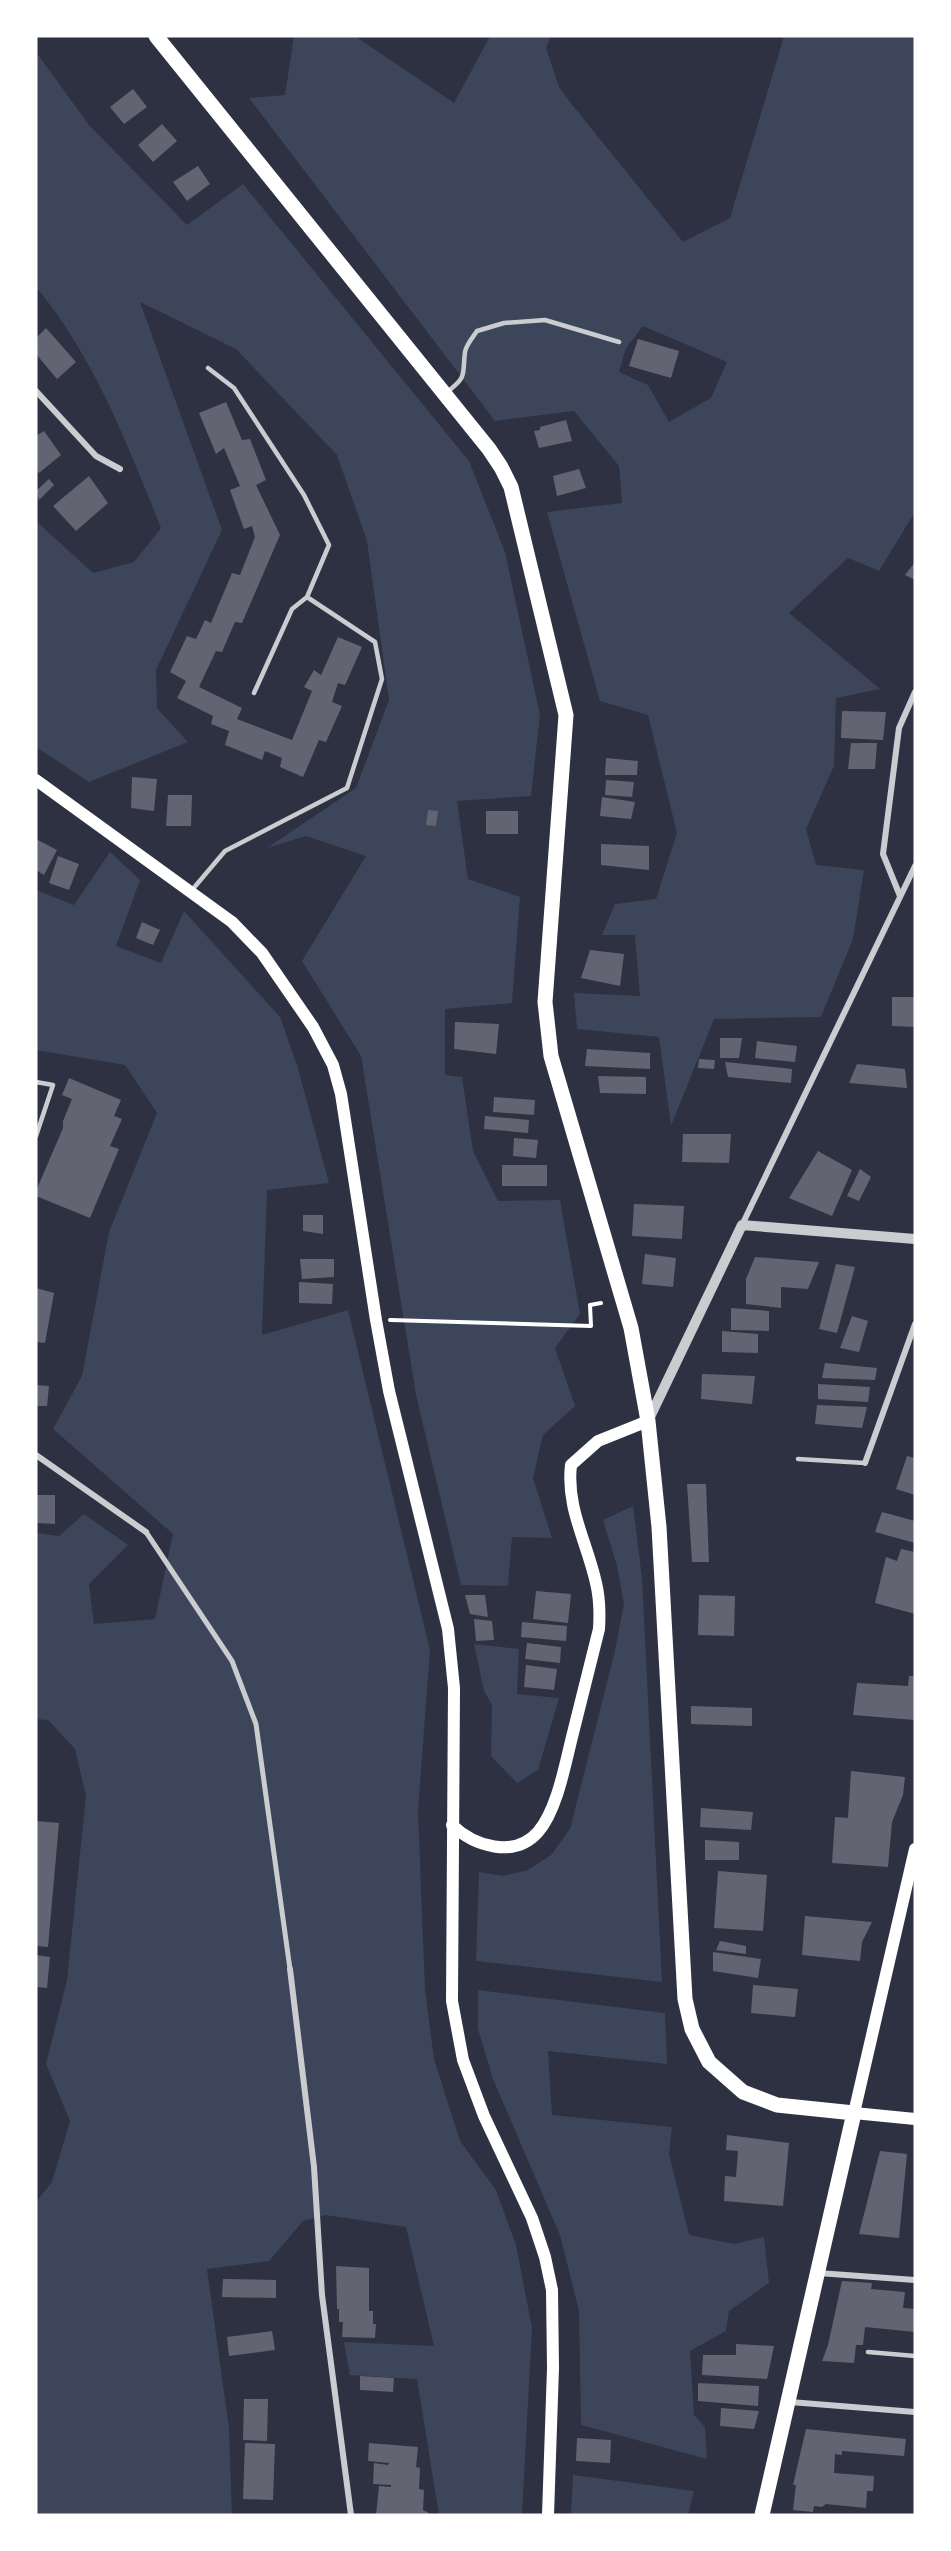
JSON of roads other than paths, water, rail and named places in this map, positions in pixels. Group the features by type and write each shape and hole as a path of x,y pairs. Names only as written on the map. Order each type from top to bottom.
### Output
{"main road":[{"path":"156,36 445,395 501,467 511,487 566,715 545,1002 546,1032 631,1329 648,1422 659,1527 685,1999 692,2029 709,2062 743,2092 777,2105 915,2119"},
{"path":"36,780 232,922 262,953 313,1027 333,1065 341,1094 389,1391 448,1629 454,1688 452,2001 463,2060 484,2116 532,2218 545,2257 552,2290 553,2368 548,2515"},
{"path":"452,1825 464,1836 478,1843 496,1847 511,1846 526,1842 538,1832 549,1814 561,1779 599,1629 600,1606 596,1583 569,1495 571,1465 598,1441 648,1422"},
{"path":"762,2515 854,2113 911,1882 915,1849"}],"street":[{"path":"36,391 96,456 120,469"},
{"path":"900,896 883,854 899,728 915,692"},
{"path":"648,1422 915,866"},
{"path":"741,1225 915,1239"},
{"path":"865,1463 915,1324"},
{"path":"36,1455 146,1532 232,1661 256,1724 314,2167 322,2295 351,2515"},
{"path":"818,2273 915,2280"},
{"path":"788,2401 915,2412"}],"lane":[{"path":"445,395 461,381 466,364 465,351 477,331 504,323 545,320 619,342"},
{"path":"207,368 234,388 304,495 328,545 308,597 292,609 254,693"},
{"path":"190,892 225,851 347,788 382,679 375,642 308,597"},
{"path":"36,1082 53,1085 36,1136"},
{"path":"798,1459 865,1463"},
{"path":"868,2352 915,2356"},
{"path":"915,2406 915,2412"}]}
